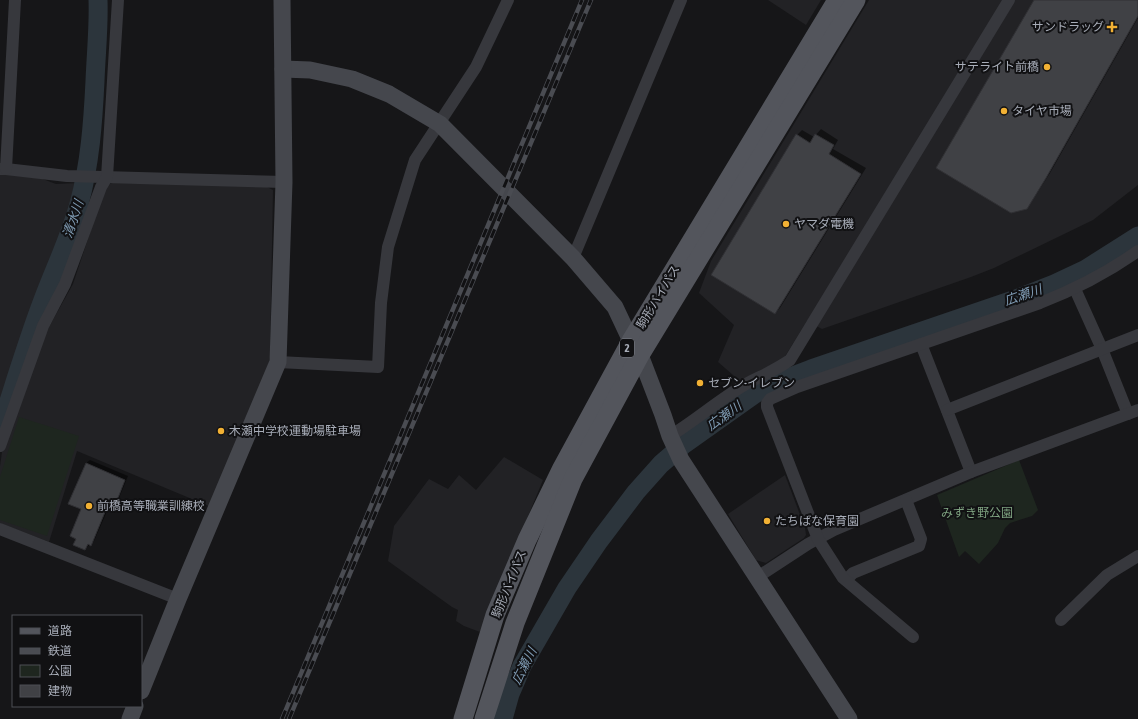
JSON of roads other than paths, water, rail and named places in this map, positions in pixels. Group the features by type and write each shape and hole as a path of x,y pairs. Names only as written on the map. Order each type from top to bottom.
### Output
{"main road":[{"name":"駒形バイパス","path":"463,719 495,615 527,540 562,468 846,1"},
{"name":"駒形バイパス","path":"484,719 515,623 573,479 636,348"}],"street":[{"path":"15,0 3,169 67,176 284,182"},
{"path":"0,446 43,326 65,284 101,187 107,177 118,0"},
{"path":"142,689 278,362 284,182 282,0"},
{"path":"278,362 378,367 381,303 388,247 415,160 476,67 508,0"},
{"path":"573,258 681,0"},
{"path":"671,439 747,384 780,368 790,360 1009,0"},
{"path":"283,69 310,70 352,79 389,94 440,124 573,258 614,307 636,348 680,460 849,719"},
{"path":"913,637 846,580 818,539 767,406 767,402 770,399 798,387 1040,303 1075,289 1114,268 1138,251"},
{"path":"756,578 818,539 842,527 971,472 1133,412 1075,289"},
{"path":"947,410 1138,334"},
{"path":"921,344 971,472"},
{"path":"846,580 853,573 919,546 921,540 906,500"},
{"path":"0,529 178,599"},
{"path":"1061,620 1108,575 1138,556"},
{"path":"130,719 135,707"}],"waterway":[{"name":"清水川","path":"0,429 37,316 71,228 83,189 92,127 98,30 98,0"},
{"name":"広瀬川","path":"503,719 510,694 522,666 567,588 599,541 636,492 661,464 683,445 762,389 777,382 1016,299 1054,284 1086,269 1138,236"}],"railway":[{"path":"282,719 582,0"},
{"path":"289,719 591,0"}],"place":[{"name":"サンドラッグ","path":"1112,27"},
{"name":"サテライト前橋","path":"1047,67"},
{"name":"タイヤ市場","path":"1004,111"},
{"name":"ヤマダ電機","path":"786,224"},
{"name":"セブン-イレブン","path":"700,383"},
{"name":"木瀬中学校運動場駐車場","path":"221,431"},
{"name":"前橋高等職業訓練校","path":"89,506"},
{"name":"たちばな保育園","path":"767,521"}],"park label":[{"name":"みずき野公園","path":"977,513"}]}
